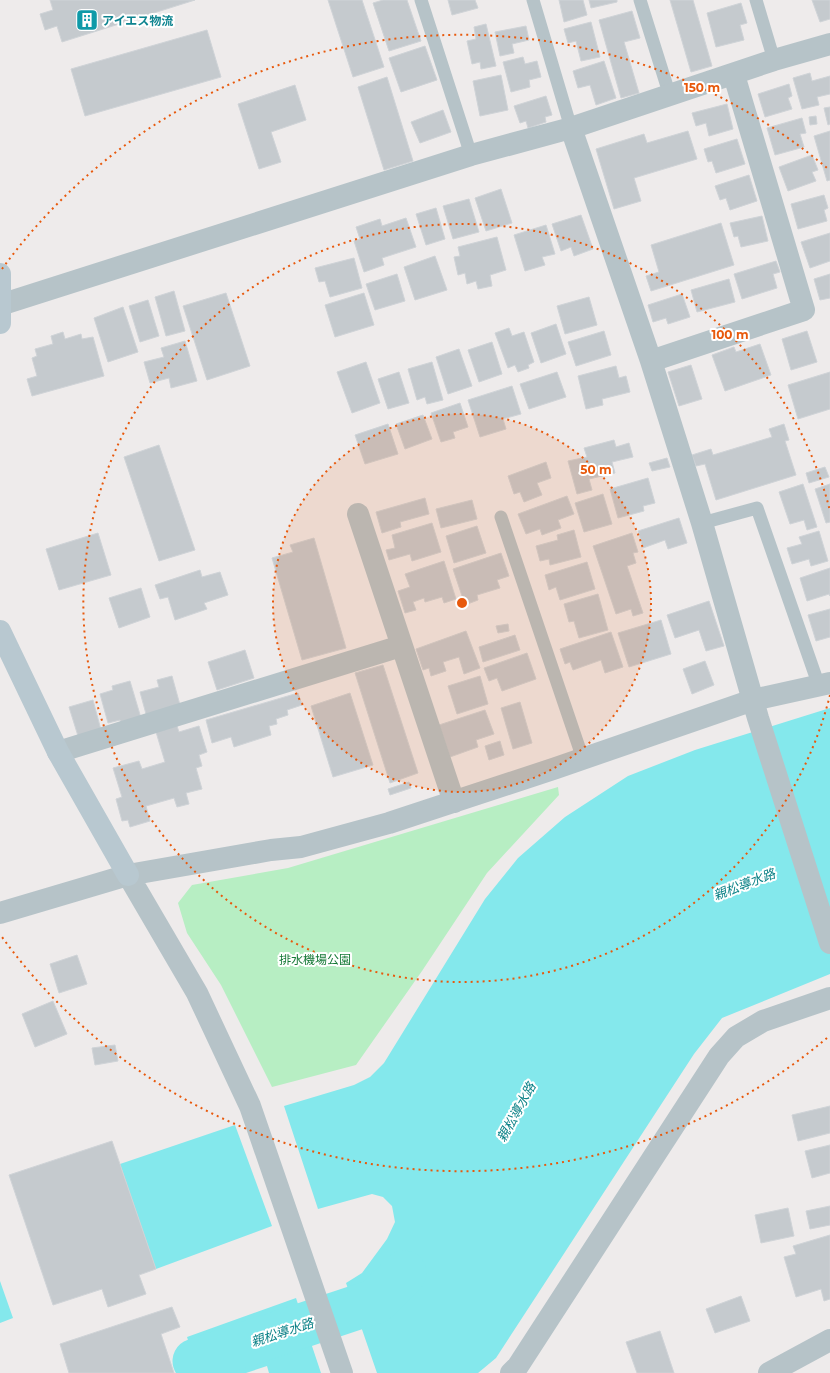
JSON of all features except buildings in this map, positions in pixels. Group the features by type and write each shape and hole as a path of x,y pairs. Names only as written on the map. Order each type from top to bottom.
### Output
{"street":[{"path":"0,305 471,155 571,128 774,60 830,44"},
{"path":"651,361 804,310 734,74"},
{"path":"571,128 651,361 702,523 756,709 830,943"},
{"path":"0,274 0,323"},
{"path":"358,514 454,802"},
{"path":"0,631 0,634 58,752 197,993 250,1106 342,1373"},
{"path":"58,752 401,646"},
{"path":"0,913 128,875 271,850 301,847 389,823 583,759 756,709 824,685"},
{"path":"511,1373 518,1366 719,1056 736,1037 763,1021 830,998"},
{"path":"770,1373 830,1340"}],"lane":[{"path":"421,0 471,155"},
{"path":"533,0 571,128"},
{"path":"640,0 670,96"},
{"path":"756,0 774,60"},
{"path":"702,523 757,508 824,685"},
{"path":"501,517 583,759"}],"green space":[{"name":"排水機場公園","path":"558,787 559,795 487,873 422,971 356,1065 272,1087 221,985 187,933 178,903 192,885 288,868"}],"water":[{"path":"830,708 830,974 722,1018 694,1054 496,1358 478,1373 377,1373 346,1283 362,1273 387,1239 395,1222 392,1206 383,1197 372,1194 318,1209 284,1106 354,1085 370,1077 384,1063 485,899 518,858 565,817 628,776 695,750"},
{"path":"235,1125 272,1226 156,1269 120,1164"},
{"path":"0,1281 13,1318 0,1323"},
{"path":"296,1298 321,1373 269,1373 267,1366 246,1373 199,1373 187,1337"}],"waterway":[{"name":"親松導水路","path":"195,1361 376,1301 404,1273"}],"place":[{"name":"アイエス物流","path":"87,20"}]}
